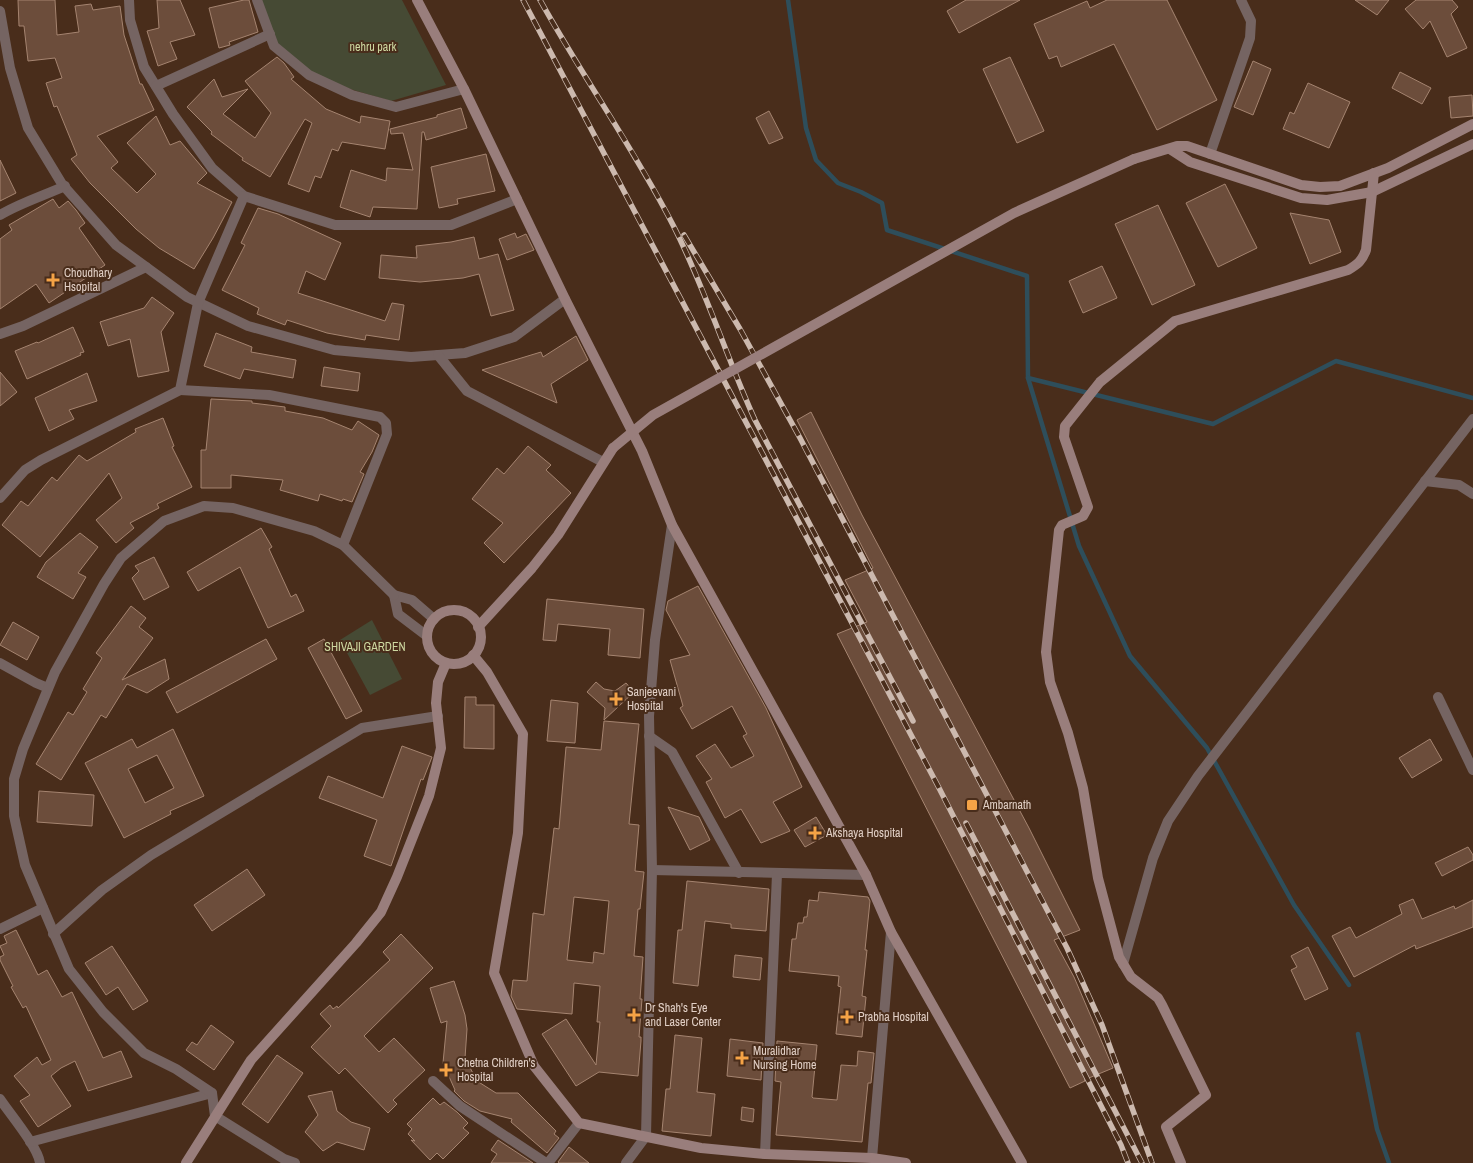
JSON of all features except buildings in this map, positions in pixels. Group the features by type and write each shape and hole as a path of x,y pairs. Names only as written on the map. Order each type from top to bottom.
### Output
{"street":[{"path":"129,0 130,20 144,67 173,114 212,168 244,196 335,226 451,225 517,199"},
{"path":"257,0 274,46 309,75 352,95 396,107 464,89"},
{"path":"418,0 464,89 565,299 642,451 672,525 866,874 891,932 1022,1163"},
{"path":"1210,154 1250,38 1251,21 1241,0"},
{"path":"0,11 10,68 28,128 65,186 116,245 186,297 248,326 334,350 411,357 465,353 514,337 565,299"},
{"path":"156,86 270,34"},
{"path":"478,627 532,568 558,535 613,448 653,415 1014,213 1134,159 1177,146 1187,146 1302,185 1320,187 1340,186 1388,168 1473,124"},
{"path":"1170,149 1190,162 1301,198 1327,200 1372,192 1473,144"},
{"path":"1181,1163 1166,1126 1206,1095 1158,998 1131,977 1119,957 1098,878 1082,788 1068,733 1050,682 1046,652 1059,530 1062,525 1083,516 1088,507 1064,437 1065,426 1100,382 1175,321 1348,270 1357,265 1362,260 1366,250 1374,173"},
{"path":"0,215 14,206 34,200 65,186"},
{"path":"180,390 198,303 244,196"},
{"path":"0,334 31,322 146,267"},
{"path":"438,355 467,391 603,462"},
{"path":"0,498 25,470 40,460 180,390 269,395 380,416 386,424 387,434 343,545"},
{"path":"1124,964 1153,858 1168,821 1222,744 1473,419"},
{"path":"1425,481 1459,485 1473,494"},
{"path":"215,1116 212,1093 176,1069 144,1053 103,1012 69,969 25,865 14,816 14,779 23,749 55,672 104,584 121,558 164,521 204,506 233,508 314,531 343,545 394,595 412,600 434,619"},
{"path":"626,1163 646,1136 652,870 649,716 655,640 672,525"},
{"path":"394,595 398,614 427,636"},
{"path":"446,611 462,612 469,615 478,627 480,634 480,642 474,656 461,663 446,663 433,654 429,648 427,636 429,626 434,619 446,611"},
{"path":"474,656 487,672 523,734 518,833 494,973 534,1066 579,1122 701,1148 765,1154 872,1158 906,1163"},
{"path":"0,662 48,688"},
{"path":"186,1163 251,1060 356,943 381,912 429,796 441,748 436,703 438,682 446,663"},
{"path":"1438,697 1473,770"},
{"path":"53,934 102,890 151,855 362,728 438,716"},
{"path":"649,736 672,752 739,873"},
{"path":"652,870 776,874 866,874"},
{"path":"765,1154 776,874"},
{"path":"0,929 43,908"},
{"path":"872,1158 891,932"},
{"path":"433,1081 460,1106 547,1163 579,1122"},
{"path":"30,1142 212,1093"},
{"path":"0,1099 30,1142 40,1159 40,1163"},
{"path":"215,1116 284,1159 295,1163"}],"green space":[{"name":"nehru park","path":"261,0 402,0 446,85 391,101 350,89 309,71 277,43"},
{"name":"SHIVAJI GARDEN","path":"372,620 402,679 370,695 340,640"}],"waterway":[{"path":"788,0 806,128 816,160 838,183 882,203 887,230 1027,276 1028,378 1213,424 1336,361 1473,398"},
{"path":"1028,378 1079,546 1130,656 1207,748 1294,905 1349,985"},
{"path":"1358,1034 1377,1129 1389,1163"}],"railway":[{"path":"523,0 938,786 1121,1145 1128,1163"},
{"path":"540,0 658,196 685,249 755,420 913,721"},
{"path":"684,235 740,329 800,438 1067,948 1102,1025 1152,1163"},
{"path":"966,823 1142,1163"}],"place":[{"name":"Choudhary Hsopital","path":"53,280"},
{"name":"Sanjeevani Hospital","path":"616,699"},
{"name":"Ambarnath","path":"972,805"},
{"name":"Akshaya Hospital","path":"815,833"},
{"name":"Dr Shah's Eye and Laser Center","path":"634,1015"},
{"name":"Prabha Hospital","path":"847,1017"},
{"name":"Muralidhar Nursing Home","path":"742,1058"},
{"name":"Chetna Children's Hospital","path":"446,1070"}]}
